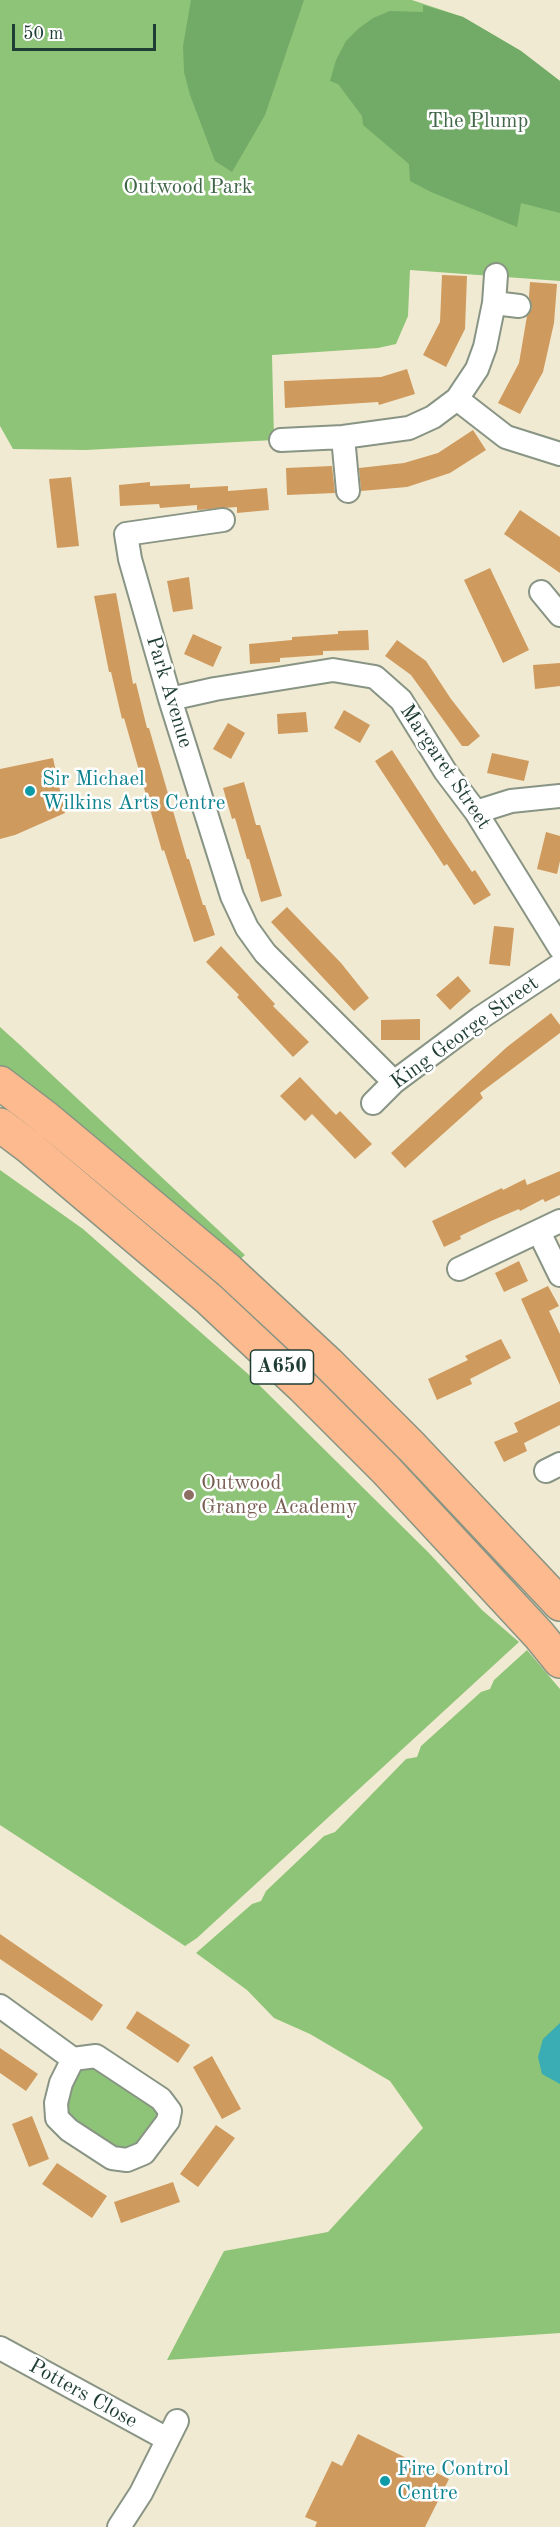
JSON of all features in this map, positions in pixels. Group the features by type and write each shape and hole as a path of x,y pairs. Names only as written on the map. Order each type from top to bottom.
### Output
{"highway":[{"name":"A650","path":"0,1083 46,1118 228,1270 328,1363 412,1447 560,1604"},
{"name":"A650","path":"0,1125 209,1299 304,1388 386,1470 539,1635 560,1661"}],"street":[{"path":"281,440 343,437 409,428 433,417 457,399 477,369 485,347 494,303 496,275"},
{"path":"494,303 519,306"},
{"path":"457,399 506,437 560,454"},
{"path":"343,437 348,491"},
{"name":"Park Avenue","path":"223,520 126,534 130,559 170,699 232,896 247,927 265,953 394,1082"},
{"path":"542,592 560,615"},
{"name":"Margaret Street","path":"170,699 215,689 333,670 375,677 401,700 445,771 476,812 560,948"},
{"path":"476,812 511,801 560,796"},
{"name":"King George Street","path":"373,1103 394,1082 480,1018 560,965"},
{"path":"459,1269 560,1221"},
{"path":"539,1232 560,1275"},
{"path":"0,2006 73,2059 96,2056 161,2099 170,2111 168,2121 144,2153 127,2160 112,2158 69,2130 57,2118 56,2103 61,2083 73,2059"},
{"name":"Potters Close","path":"0,2348 172,2430 141,2493 119,2527"}],"green space":[{"name":"Outwood Park","path":"0,0 412,0 463,17 521,51 560,81 560,281 410,270 408,316 396,344 378,348 272,355 274,440 86,450 13,449 0,426"},
{"path":"191,0 304,0 265,115 232,172 215,161 190,95 184,72 183,46"},
{"name":"The Plump","path":"423,5 463,17 521,51 560,81 560,213 521,203 517,227 431,192 410,181 409,164 363,125 362,116 338,84 330,81 336,60 346,41 358,29 373,18 390,11 423,12"},
{"path":"0,1027 245,1255 228,1270 0,1083"},
{"name":"Outwood Grange Academy","path":"0,1170 83,1229 247,1373 428,1552 482,1610 519,1642 197,1938 185,1946 0,1825"},
{"path":"527,1650 560,1689 560,2333 167,2360 224,2251 328,2232 423,2128 390,2081 310,2034 274,2018 247,1990 196,1953 252,1904 261,1901 266,1891 324,1836 335,1832 406,1759 417,1757 421,1746 481,1692 490,1689 494,1680"},
{"path":"96,2056 170,2111 127,2160 69,2130 61,2083"}],"water":[{"path":"560,2023 560,2084 542,2074 538,2057 543,2039"}],"building":[{"path":"442,275 467,276 465,329 446,367 423,355 440,322"},
{"path":"530,282 557,284 554,323 543,372 520,414 498,403 519,363 527,316 532,308 529,297"},
{"path":"407,369 415,394 379,405 378,402 285,408 284,381 381,377"},
{"path":"473,430 486,450 450,473 407,487 361,491 359,468 404,463 438,453"},
{"path":"332,466 335,493 287,495 286,468"},
{"path":"71,477 79,546 57,548 49,479"},
{"path":"150,482 150,486 190,484 190,488 228,486 228,491 267,488 269,510 237,513 237,507 197,510 197,505 160,508 159,504 120,506 119,485"},
{"path":"520,510 560,537 560,573 504,534"},
{"path":"490,568 529,650 503,663 464,580"},
{"path":"189,577 193,609 173,612 167,581"},
{"path":"116,593 133,684 136,683 147,728 149,728 187,859 189,859 215,935 194,942 164,850 162,851 124,718 122,719 111,672 109,672 94,596"},
{"path":"368,630 369,650 323,651 323,655 280,658 280,662 250,664 249,644 292,640 292,637 338,634 338,631"},
{"path":"193,634 222,647 213,667 184,654"},
{"path":"397,640 426,661 451,699 480,736 468,746 462,746 411,675 385,656"},
{"path":"560,663 560,686 535,689 533,665"},
{"path":"344,710 370,725 360,743 334,728"},
{"path":"306,712 308,732 278,734 277,714"},
{"path":"228,723 245,733 231,759 213,749"},
{"path":"392,750 472,872 475,870 491,895 474,905 447,864 444,866 375,761"},
{"path":"492,753 529,761 524,781 487,773"},
{"name":"Sir Michael Wilkins Arts Centre","path":"53,758 65,813 15,835 0,839 0,769"},
{"path":"244,782 256,825 260,825 282,896 261,902 249,859 247,859 235,818 232,819 223,788"},
{"path":"546,832 560,836 560,861 557,874 537,869"},
{"path":"287,907 341,963 369,998 354,1011 271,922"},
{"path":"494,926 514,928 510,966 489,964"},
{"path":"221,946 275,1004 273,1006 309,1042 293,1057 237,997 239,995 206,962"},
{"path":"458,976 471,991 450,1010 436,995"},
{"path":"551,1013 560,1025 560,1033 480,1093 483,1098 405,1168 391,1153 507,1047"},
{"path":"420,1019 420,1040 381,1040 381,1020"},
{"path":"300,1077 336,1115 340,1111 372,1144 355,1159 312,1114 305,1121 280,1096"},
{"path":"560,1171 560,1195 545,1202 543,1199 520,1211 519,1209 491,1221 460,1236 461,1239 444,1247 432,1221 525,1179 527,1185"},
{"path":"519,1261 528,1281 504,1292 495,1273"},
{"path":"548,1286 559,1306 549,1311 560,1334 560,1385 521,1299"},
{"path":"501,1339 511,1358 470,1379 472,1384 437,1400 428,1379 468,1360 465,1356"},
{"path":"560,1401 560,1425 524,1443 527,1451 504,1462 494,1442 518,1432 514,1423"},
{"path":"0,1934 103,2005 92,2021 0,1959"},
{"path":"137,2011 190,2045 178,2063 126,2028"},
{"path":"0,2048 38,2074 26,2091 0,2073"},
{"path":"212,2056 241,2109 222,2119 193,2067"},
{"path":"32,2116 49,2159 29,2167 12,2124"},
{"path":"216,2125 235,2138 198,2187 180,2174"},
{"path":"57,2163 107,2196 92,2218 42,2184"},
{"path":"173,2182 180,2202 121,2223 114,2202"},
{"name":"Fire Control Centre","path":"358,2434 449,2479 425,2527 315,2527 317,2522 305,2517 332,2461 342,2466"}],"place":[{"name":"Sir Michael Wilkins Arts Centre","path":"30,791"},
{"name":"Outwood Grange Academy","path":"189,1495"},
{"name":"Fire Control Centre","path":"385,2481"}]}
